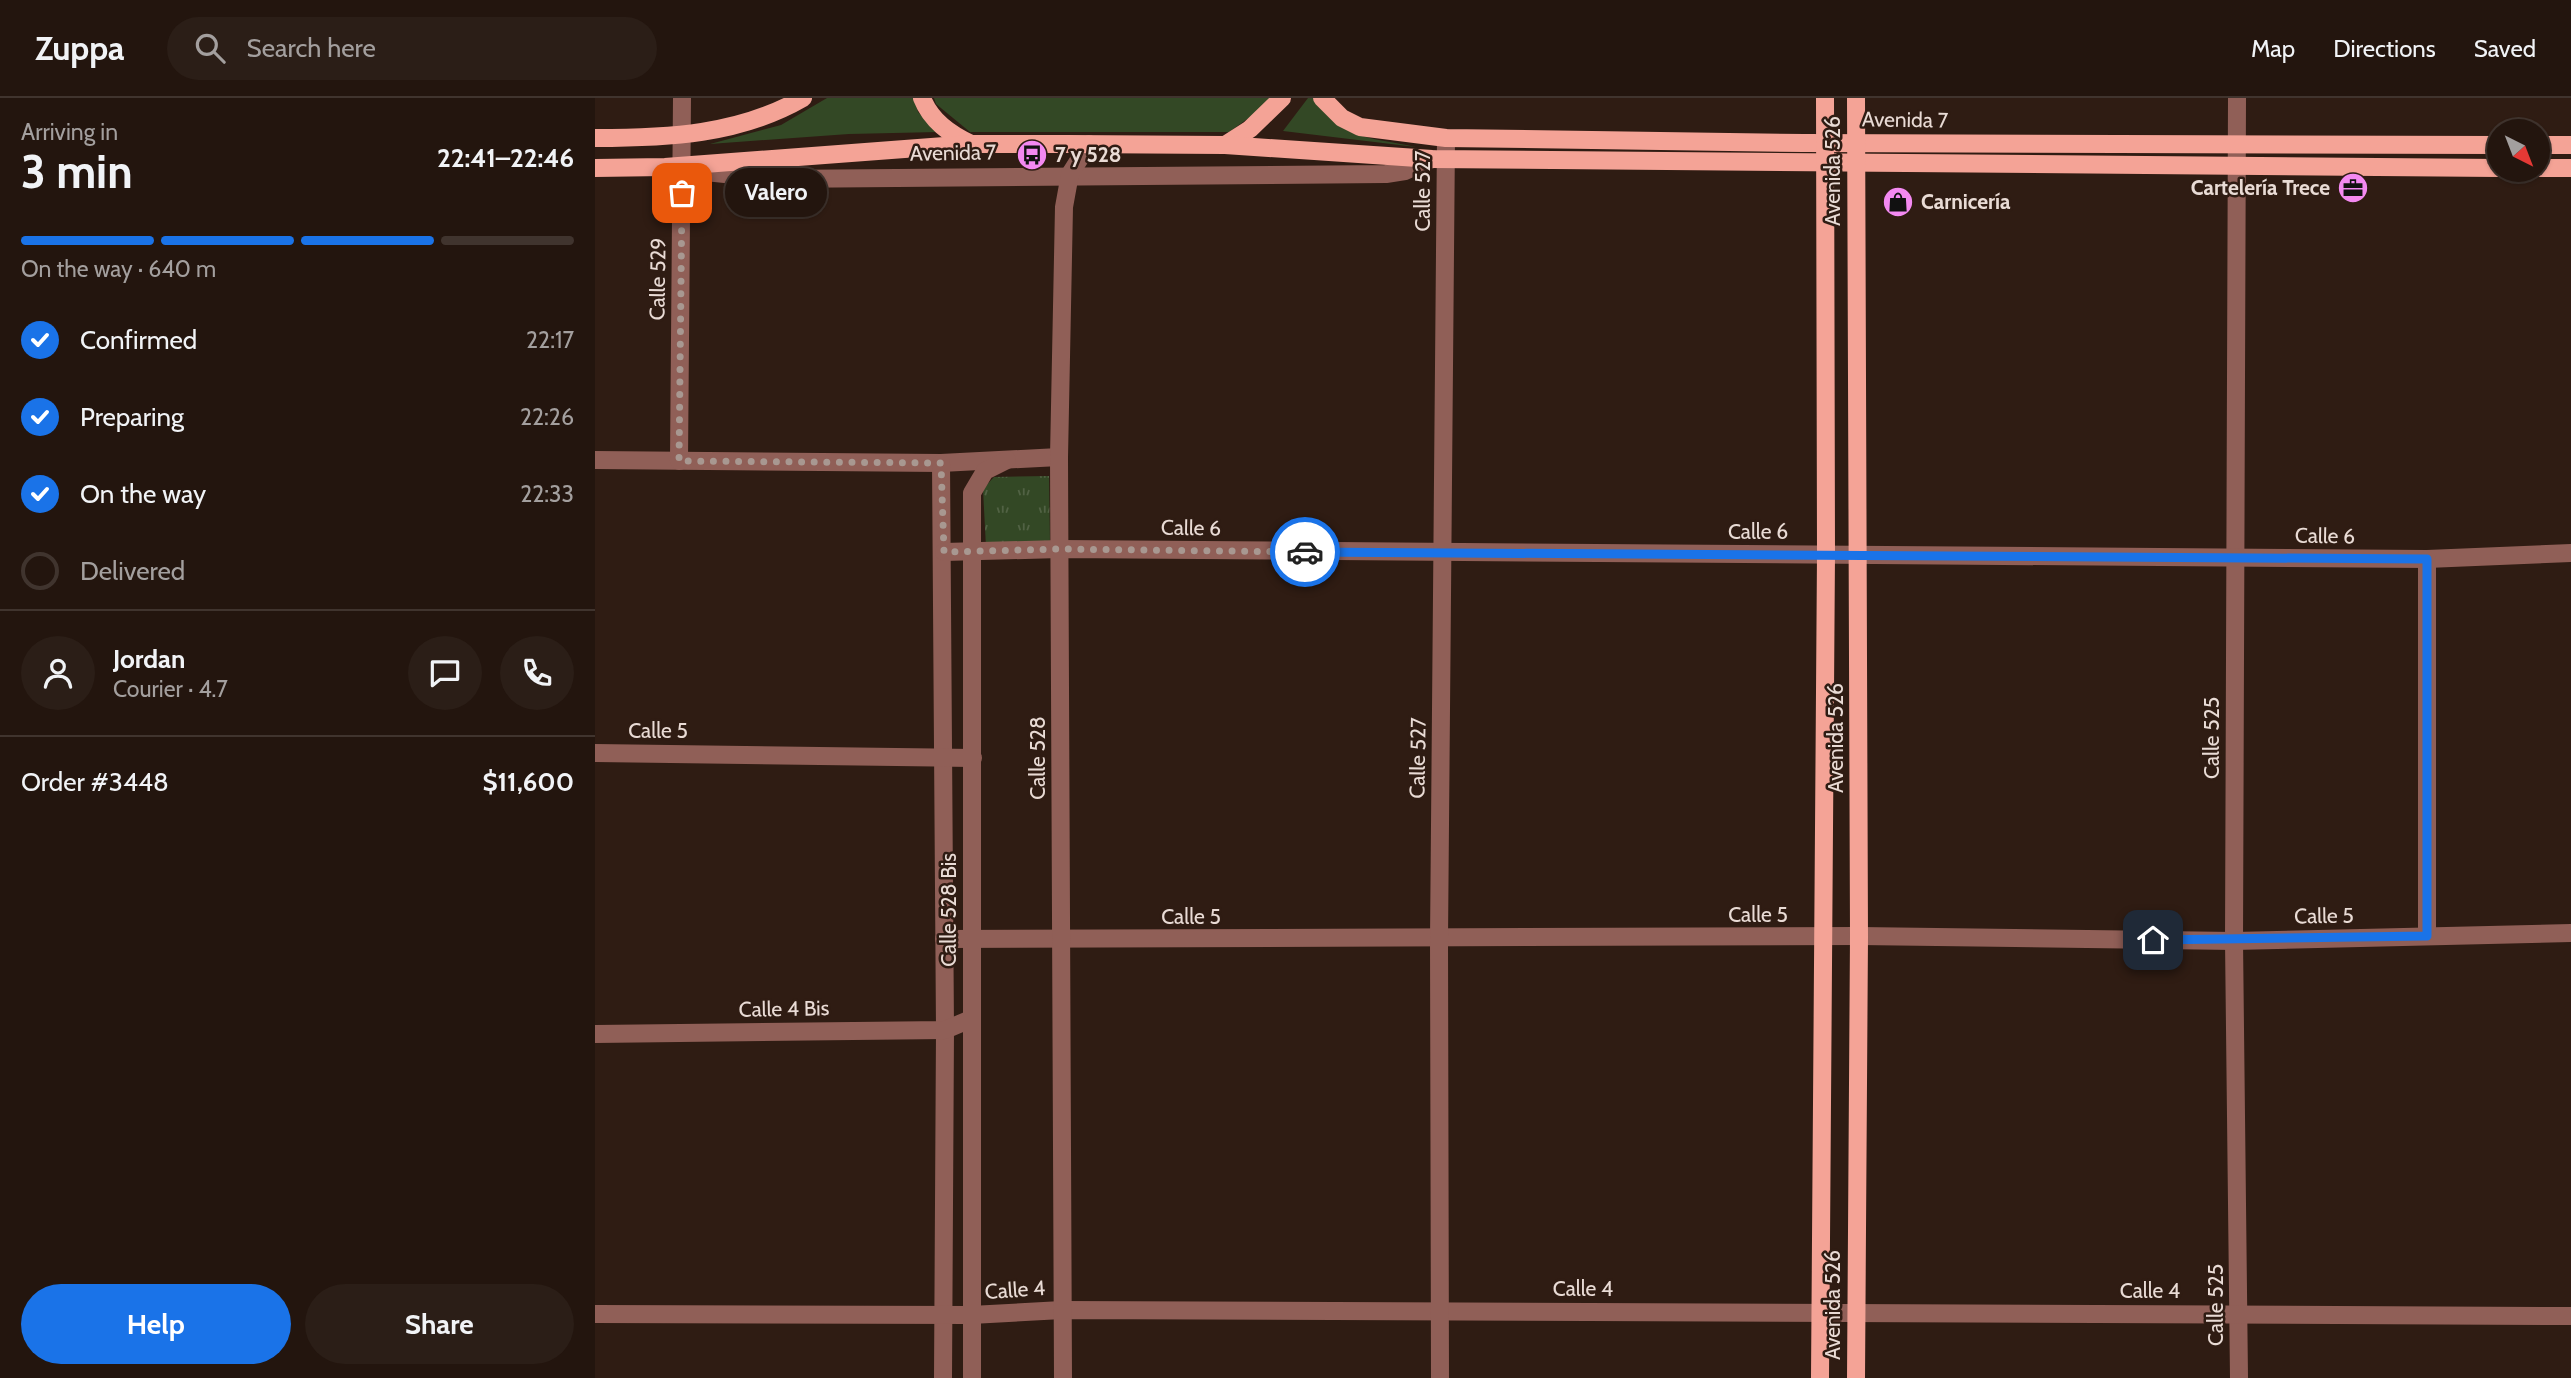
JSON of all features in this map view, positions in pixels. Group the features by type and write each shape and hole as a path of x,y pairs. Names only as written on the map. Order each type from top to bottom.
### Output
{"main road":[{"path":"595,138 682,137 765,115 803,98"},
{"path":"922,98 935,121 952,135 971,144"},
{"path":"1225,145 1250,130 1282,98"},
{"name":"Avenida 7","path":"1322,98 1342,118 1360,127 1446,138 1824,143 2487,145"},
{"name":"Avenida 526","path":"1820,1378 1826,554 1825,98"},
{"name":"Avenida 526","path":"1856,98 1859,936 1856,1378"},
{"name":"Avenida 7","path":"595,168 682,166 971,144 1225,145 1439,159 2487,168"},
{"path":"2550,145 2571,145"},
{"path":"2550,168 2571,168"}],"street":[{"name":"Calle 529","path":"679,461 682,98"},
{"name":"Calle 525","path":"2237,98 2234,941 2239,1378"},
{"name":"Calle 527","path":"1440,1378 1439,939 1443,554 1439,159 1446,138"},
{"name":"Calle 528","path":"1062,1378 1059,457 1064,207 1070,174 1089,144"},
{"name":"Avenida 7","path":"682,166 705,172 775,179 1070,174 1387,174 1405,171 1439,159"},
{"path":"595,460 941,463 1059,457"},
{"name":"Calle 528 Bis","path":"972,1378 972,493 985,471 1007,460"},
{"name":"Calle 528 Bis","path":"941,463 944,552 943,1378"},
{"name":"Calle 6","path":"944,552 1060,549 1443,554 2427,559 2571,553"},
{"path":"2427,559 2427,936"},
{"name":"Calle 5","path":"595,753 944,755 973,758"},
{"name":"Calle 5","path":"944,939 1859,936 2234,941 2571,933"},
{"name":"Calle 4 Bis","path":"595,1034 945,1030 971,1018"},
{"name":"Calle 4","path":"595,1314 971,1315 1062,1310 2571,1316"}],"green space":[{"path":"827,98 914,98 918,112 938,132 849,134 710,144 781,125"},
{"path":"934,98 1272,98 1268,104 1229,132 970,132 936,104"},
{"path":"1308,98 1313,98 1324,112 1346,129 1371,138 1416,147 1283,131"},
{"path":"1049,476 1050,545 986,547 983,489 994,477"}],"way so far":[{"path":"682,193 679,461 941,463 944,552 1060,549 1305,552"}],"place":[{"name":"7 y 528","path":"1032,155"},
{"name":"Cartelería Trece","path":"2353,188"},
{"name":"Valero","path":"682,193"},
{"name":"Carnicería","path":"1898,202"}],"route":[{"path":"1305,552 2427,559 2427,936 2234,941 2153,940"}]}
